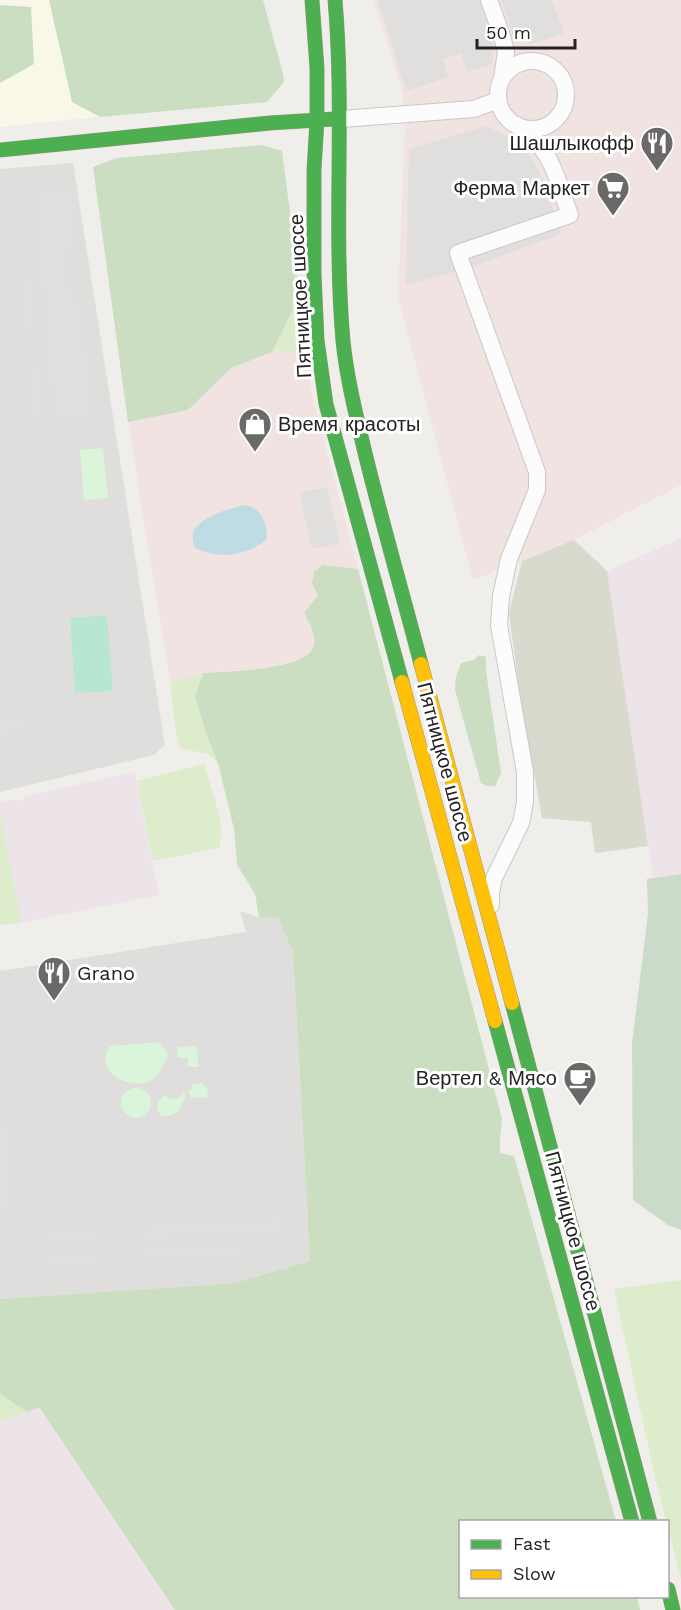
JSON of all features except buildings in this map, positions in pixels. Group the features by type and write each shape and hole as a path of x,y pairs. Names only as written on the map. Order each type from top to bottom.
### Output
{"main road":[{"name":"Пятницкое шоссе","path":"312,0 317,68 314,273 317,340 326,404 632,1520"},
{"name":"Пятницкое шоссе","path":"335,0 341,119 338,238 347,375 371,476 650,1520"},
{"path":"0,150 270,123 341,119"},
{"path":"669,1593 673,1610"}],"street":[{"path":"489,0 506,52 498,89 498,100 508,119 529,134 551,161 570,216 458,253 537,472 537,489 509,559 501,596 499,625 525,772 525,802 521,823 494,878 491,892 491,907 499,956"},
{"path":"502,36 526,55 552,68 560,76 565,86 566,98 556,126 551,161"},
{"path":"502,78 519,63 538,62"},
{"path":"341,119 474,109 498,100"},
{"path":"517,125 537,128 548,125 563,109"}],"shaded area":[{"path":"0,0 219,0 251,101 0,127"},
{"path":"374,0 681,0 681,485 574,540 473,580 398,298 405,127 403,94"},
{"path":"378,0 480,0 493,46 492,64 467,72 461,53 443,59 449,77 406,91"},
{"path":"501,0 552,0 564,33 531,44 512,32"},
{"path":"487,126 519,142 528,152 538,168 562,234 471,267 406,285 409,149"},
{"path":"73,163 165,745 154,755 0,792 0,169"},
{"path":"72,188 76,245 65,246 70,301 80,300 90,415 54,417 36,191"},
{"path":"22,279 31,279 35,327 26,328"},
{"path":"305,350 313,398 358,569 323,565 312,584 318,595 304,614 315,637 313,649 302,658 270,668 203,673 170,683 128,422 188,410 231,368 272,352"},
{"path":"38,366 42,415 33,416 29,367"},
{"path":"327,487 340,543 312,549 299,493"},
{"path":"681,538 681,874 653,878 607,571"},
{"path":"574,540 607,571 648,846 595,853 591,822 542,818 519,688 509,613 522,561"},
{"path":"26,721 26,731 0,733 0,723"},
{"path":"135,772 159,895 21,923 0,802 14,799 21,801 26,796"},
{"path":"240,911 259,917 278,918 293,952 310,1261 234,1283 0,1299 0,971 246,932"},
{"path":"0,1069 10,1207 0,1207"},
{"path":"282,1219 283,1228 145,1238 144,1228"},
{"path":"99,1231 100,1241 48,1244 47,1235"},
{"path":"245,1243 246,1253 146,1260 145,1250"},
{"path":"100,1253 101,1263 49,1267 48,1257"},
{"path":"39,1407 175,1610 0,1610 0,1422"}],"green space":[{"path":"49,0 263,0 284,82 267,102 100,117 72,102"},
{"path":"0,5 31,7 34,64 0,83"},
{"path":"262,145 282,151 297,266 292,312 272,352 231,368 188,410 128,422 93,167 117,158"},
{"path":"297,266 305,350 272,352 292,312"},
{"path":"103,448 108,498 84,500 80,450"},
{"path":"323,565 358,569 502,1119 500,1153 514,1156 616,1520 459,1520 459,1598 637,1598 640,1610 175,1610 39,1407 27,1412 0,1394 0,1299 234,1283 310,1261 293,952 278,918 259,917 255,894 237,865 234,829 218,763 195,697 203,673 263,668 306,656 314,644 312,630 304,613 318,595 312,584 314,572"},
{"path":"107,615 113,691 75,693 70,618"},
{"path":"479,655 486,657 501,773 495,786 481,783 455,690 456,677 461,663 474,660"},
{"path":"203,673 195,697 218,763 208,754 180,748 175,727 170,683"},
{"path":"204,764 219,813 222,834 219,848 153,861 137,781"},
{"path":"0,811 21,923 0,925"},
{"path":"681,874 681,1230 668,1225 633,1200 632,1043 648,914 647,879"},
{"path":"159,1042 168,1056 157,1076 149,1081 129,1083 119,1079 106,1066 106,1056 110,1046"},
{"path":"196,1046 199,1067 188,1067 188,1058 178,1058 177,1047"},
{"path":"203,1083 203,1086 207,1086 208,1097 190,1098 189,1090 192,1090 192,1084"},
{"path":"136,1088 147,1092 151,1103 147,1114 136,1118 125,1114 121,1103 125,1092"},
{"path":"185,1091 184,1102 175,1114 160,1115 159,1102 165,1095 176,1099"},
{"path":"681,1280 681,1579 669,1531 669,1520 666,1520 656,1482 614,1289"},
{"path":"0,1394 27,1412 0,1422"}],"water":[{"path":"246,505 256,510 263,518 267,539 251,549 232,554 212,554 194,547 193,533 201,523 224,511"}],"traffic: fast":[{"path":"312,0 317,68 314,170 314,273 317,340 326,404 402,682"},
{"path":"335,0 339,85 339,256 343,341 366,457 421,664"},
{"path":"0,150 270,123 334,119"},
{"path":"512,1003 649,1520"},
{"path":"495,1021 631,1520"},
{"path":"669,1593 673,1610"}],"traffic: slow":[{"path":"421,664 512,1003"},
{"path":"402,682 495,1021"}],"place":[{"name":"Шашлыкофф","path":"657,172"},
{"name":"Ферма Маркет","path":"613,217"},
{"name":"Время красоты","path":"255,453"},
{"name":"Grano","path":"54,1002"},
{"name":"Вертел & Мясо","path":"580,1107"}]}
